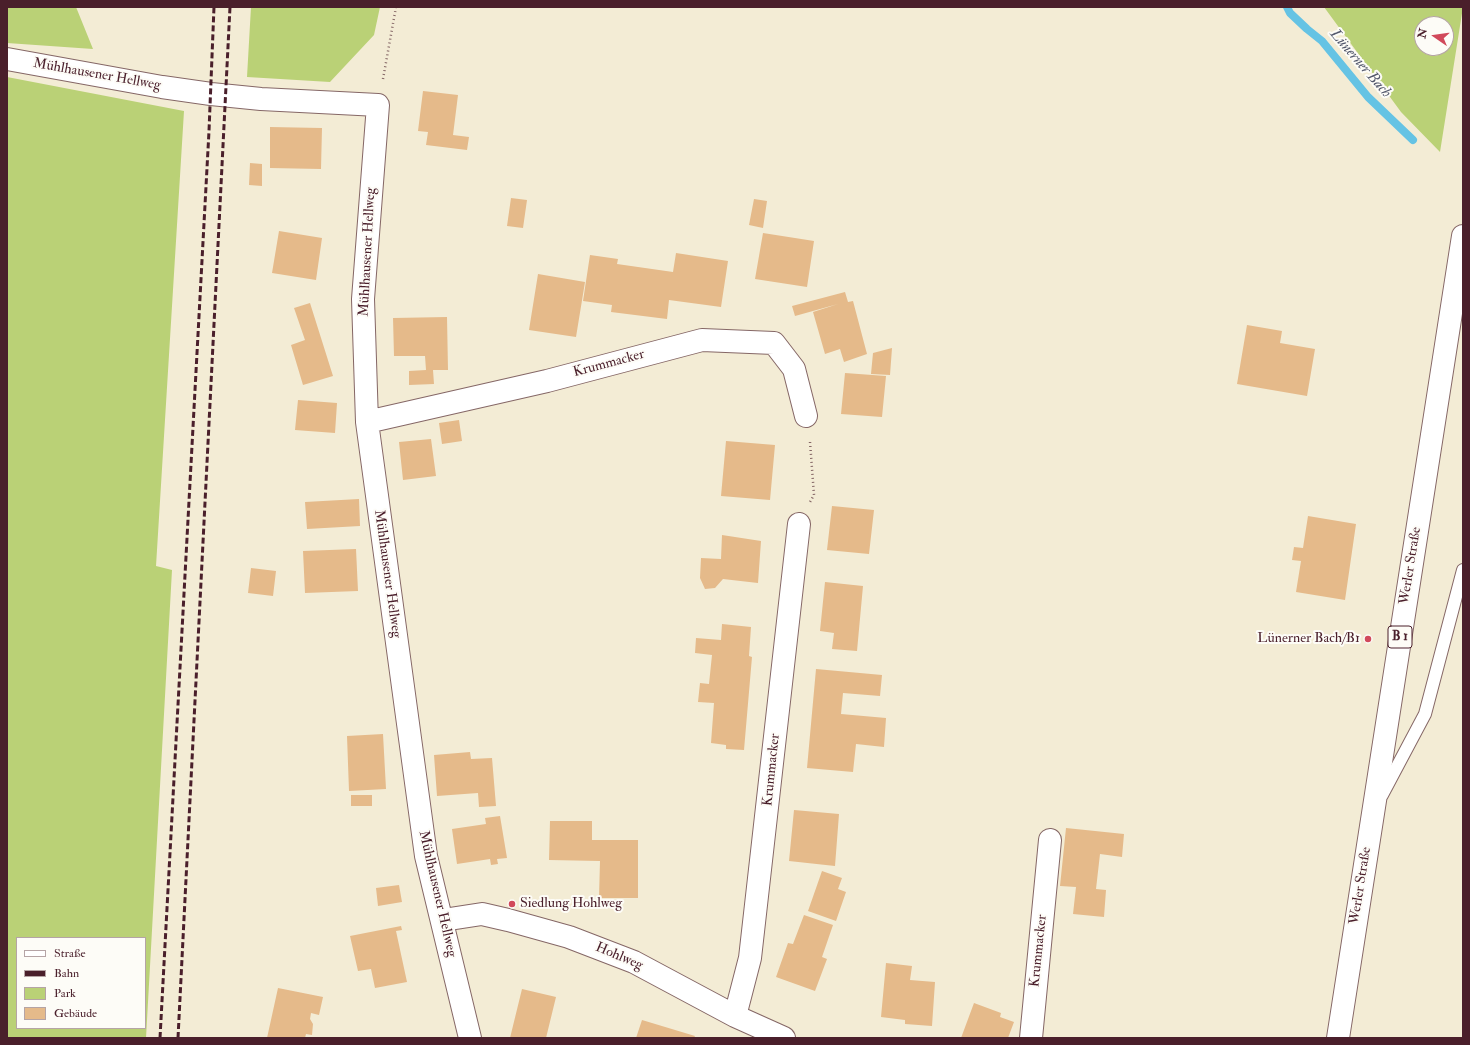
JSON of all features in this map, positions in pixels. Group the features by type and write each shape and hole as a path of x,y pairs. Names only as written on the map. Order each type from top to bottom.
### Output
{"street":[{"name":"Mühlhausener Hellweg","path":"7,59 162,87 211,94 261,99 378,105 362,299 367,422 426,856 443,920 470,1038"},
{"name":"Werler Straße","path":"1338,1038 1463,236"},
{"name":"Krummacker","path":"367,422 547,381 702,340 774,344 794,369 806,416"},
{"name":"Krummacker","path":"735,1016 750,958 799,524"},
{"name":"Krummacker","path":"1031,1038 1050,840"},
{"name":"Hohlweg","path":"443,920 482,914 569,936 634,962 735,1016 784,1038"}],"lane":[{"path":"1372,814 1424,714 1463,570"}],"path":[{"path":"378,105 396,7"},
{"path":"799,524 814,495 810,436 806,416"}],"green space":[{"path":"7,7 76,7 93,49 7,43"},
{"path":"251,7 380,7 374,35 330,82 247,77"},
{"path":"1324,7 1463,7 1440,152 1401,112"},
{"path":"7,77 184,111 156,566 172,570 146,1038 7,1038"}],"building":[{"path":"423,91 458,95 453,135 469,137 467,150 426,145 428,132 418,131"},
{"path":"270,127 322,128 321,169 270,168"},
{"path":"250,163 262,164 262,186 249,185"},
{"path":"511,198 527,200 523,228 507,226"},
{"path":"754,199 767,201 763,228 749,225"},
{"path":"279,231 322,238 316,280 272,273"},
{"path":"763,233 814,241 807,287 755,279"},
{"path":"676,253 728,261 721,307 669,300 667,319 611,312 612,305 583,301 590,255 618,259 617,264 673,272"},
{"path":"538,274 585,282 576,337 529,330"},
{"path":"845,292 848,302 853,301 867,354 844,362 840,349 825,354 813,312 838,304 795,316 792,306"},
{"path":"310,303 333,376 303,385 291,345 305,340 294,308"},
{"path":"447,317 448,370 433,370 434,384 409,385 409,371 426,370 425,356 394,356 393,318"},
{"path":"1247,325 1282,331 1280,343 1315,349 1307,396 1237,384"},
{"path":"892,348 890,375 871,374 873,353"},
{"path":"845,373 886,376 882,417 841,414"},
{"path":"298,400 337,403 335,433 295,430"},
{"path":"459,420 462,441 442,444 439,423"},
{"path":"431,439 436,476 403,480 399,442"},
{"path":"726,441 775,445 770,500 721,496"},
{"path":"359,499 360,526 307,529 305,502"},
{"path":"832,506 874,510 869,554 827,550"},
{"path":"1308,516 1356,524 1345,600 1296,592 1301,561 1292,560 1294,547 1303,548"},
{"path":"722,535 761,541 758,583 723,579 715,588 705,589 700,578 701,558 721,559"},
{"path":"356,549 358,591 305,593 303,551"},
{"path":"251,568 276,571 273,596 248,593"},
{"path":"825,582 863,586 857,651 832,649 834,633 820,631"},
{"path":"722,624 751,627 749,656 752,657 744,750 726,749 726,745 711,743 714,703 698,702 700,683 709,684 712,655 695,653 696,638 721,640"},
{"path":"816,669 882,675 880,696 843,693 841,714 886,718 884,747 856,744 853,772 807,768"},
{"path":"383,734 386,789 349,791 347,736"},
{"path":"470,752 471,759 492,758 496,806 479,807 478,793 437,796 434,755"},
{"path":"351,795 372,795 372,806 351,806"},
{"path":"794,810 839,814 835,866 789,861"},
{"path":"500,816 507,858 497,859 498,864 491,865 490,859 457,864 452,829 486,824 485,818"},
{"path":"550,821 592,821 592,840 638,840 638,898 599,898 600,861 549,860"},
{"path":"1066,828 1124,834 1122,857 1100,854 1096,889 1106,890 1104,917 1073,914 1076,887 1060,886"},
{"path":"822,871 842,878 838,889 846,892 836,921 808,911"},
{"path":"399,885 402,902 378,906 376,888"},
{"path":"804,915 833,925 822,957 827,959 815,991 776,977 788,943 793,944"},
{"path":"401,926 402,930 396,931 407,982 375,988 371,969 358,971 350,936"},
{"path":"886,963 912,966 910,980 935,982 932,1026 905,1024 905,1020 881,1017"},
{"path":"278,988 323,997 319,1015 311,1013 310,1019 313,1024 312,1035 306,1034 305,1038 267,1038"},
{"path":"522,989 556,997 546,1038 510,1038"},
{"path":"974,1003 1001,1013 1000,1017 1014,1022 1008,1038 961,1038"},
{"path":"642,1020 695,1036 694,1038 636,1038"}],"waterway":[{"name":"Lünerner Bach","path":"1287,7 1290,13 1322,41 1368,97 1413,140"}],"railway":[{"path":"160,1038 209,131 214,7"},
{"path":"178,1038 230,7"}],"place":[{"name":"Lünerner Bach/B1","path":"1368,639"},
{"name":"Siedlung Hohlweg","path":"512,904"}]}
